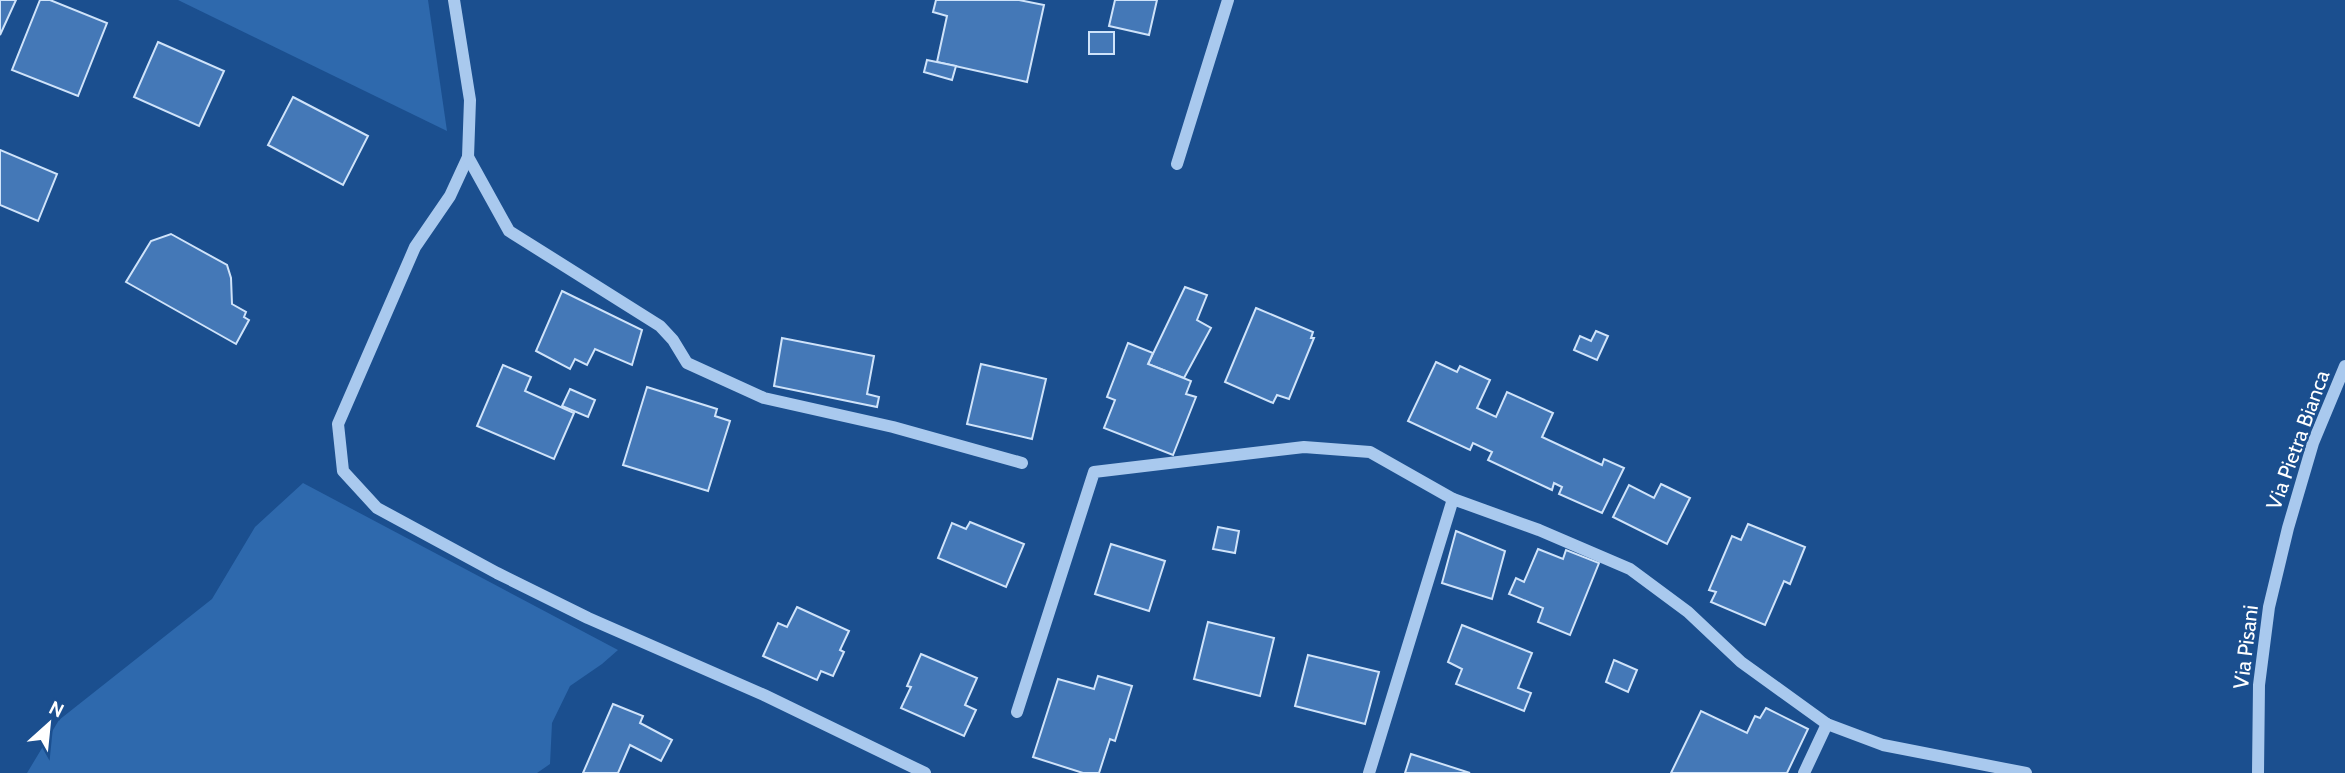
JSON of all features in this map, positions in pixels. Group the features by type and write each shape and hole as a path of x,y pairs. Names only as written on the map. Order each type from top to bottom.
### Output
{"street":[{"path":"454,0 470,100 468,157 450,196 415,247 338,425 343,471 377,508 497,573 588,618 764,695 902,767 925,773"},
{"path":"1177,164 1228,0"},
{"path":"468,157 509,231 660,326 673,340 687,363 764,398 893,427 1022,463"},
{"name":"Via Pietra Bianca","path":"2288,527 2313,443 2345,366"},
{"path":"1017,712 1094,472 1304,447 1370,452 1452,499 1539,530 1630,569 1688,612 1741,662 1827,724 1883,745 2026,773"},
{"path":"1369,773 1452,499"},
{"name":"Via Pisani","path":"2258,773 2259,685 2269,607 2288,527"},
{"path":"1804,773 1827,724"}],"shaded area":[{"path":"178,0 428,0 447,131"},
{"path":"303,483 618,650 570,686 552,723 550,764 537,773 27,773 59,720 212,599 255,527"}],"building":[{"path":"0,0 16,0 0,35"},
{"path":"40,0 50,0 107,23 78,96 12,70"},
{"path":"936,0 1019,0 1044,5 1027,82 937,62 947,16 933,12"},
{"path":"1115,0 1157,0 1149,35 1109,26"},
{"path":"1089,32 1114,32 1114,54 1089,54"},
{"path":"158,42 224,71 199,126 134,97"},
{"path":"927,60 956,66 952,80 924,72"},
{"path":"293,97 368,136 343,185 268,145"},
{"path":"0,150 57,174 38,221 0,205"},
{"path":"171,234 227,265 231,278 232,304 246,312 244,317 249,320 236,344 126,282 151,241"},
{"path":"1185,287 1207,295 1197,320 1211,328 1184,378 1148,364"},
{"path":"562,291 642,330 632,365 595,349 587,365 575,359 570,369 536,351"},
{"path":"1256,308 1313,332 1311,338 1314,338 1289,399 1277,395 1273,403 1225,382"},
{"path":"1596,331 1608,336 1597,360 1574,350 1580,336 1591,341"},
{"path":"782,338 874,356 867,394 879,397 877,407 774,386"},
{"path":"1128,343 1153,353 1148,364 1191,381 1186,394 1196,397 1173,455 1104,428 1115,400 1107,397"},
{"path":"1436,362 1457,372 1460,366 1490,380 1477,408 1496,417 1507,392 1553,413 1542,437 1602,465 1604,459 1624,468 1602,513 1559,494 1562,487 1554,483 1552,490 1488,460 1492,452 1473,443 1470,450 1408,421"},
{"path":"981,364 1046,379 1032,439 967,424"},
{"path":"503,365 531,377 525,391 574,413 554,459 477,426"},
{"path":"647,387 717,409 715,416 730,421 708,491 623,465"},
{"path":"570,389 595,400 588,417 562,406"},
{"path":"1661,484 1690,498 1667,544 1613,517 1629,485 1654,498"},
{"path":"970,522 1024,544 1006,587 938,558 952,523 966,529"},
{"path":"1748,524 1805,547 1790,584 1784,581 1765,625 1711,602 1716,592 1709,590 1732,536 1741,540"},
{"path":"1218,527 1239,531 1235,553 1213,549"},
{"path":"1456,531 1505,551 1492,599 1442,583"},
{"path":"1111,544 1165,561 1149,611 1095,594"},
{"path":"1538,549 1563,559 1566,550 1599,563 1570,635 1538,622 1543,608 1509,594 1516,578 1524,582"},
{"path":"797,607 849,631 840,650 844,652 833,676 821,671 817,680 763,656 778,623 787,627"},
{"path":"1208,622 1274,638 1260,696 1194,679"},
{"path":"1462,625 1532,653 1518,688 1531,693 1524,711 1456,684 1462,669 1448,662"},
{"path":"921,654 977,678 965,705 976,710 964,736 901,708"},
{"path":"1308,655 1379,672 1365,724 1295,706"},
{"path":"1614,660 1637,670 1628,692 1606,682"},
{"path":"1098,676 1132,686 1115,741 1110,739 1099,773 1083,773 1033,757 1058,679 1094,689"},
{"path":"613,704 643,716 640,723 672,740 661,761 630,745 618,773 583,773"},
{"path":"1766,708 1808,729 1787,773 1671,773 1701,711 1747,733 1755,716 1760,718"},
{"path":"1411,754 1470,773 1405,773"}]}
